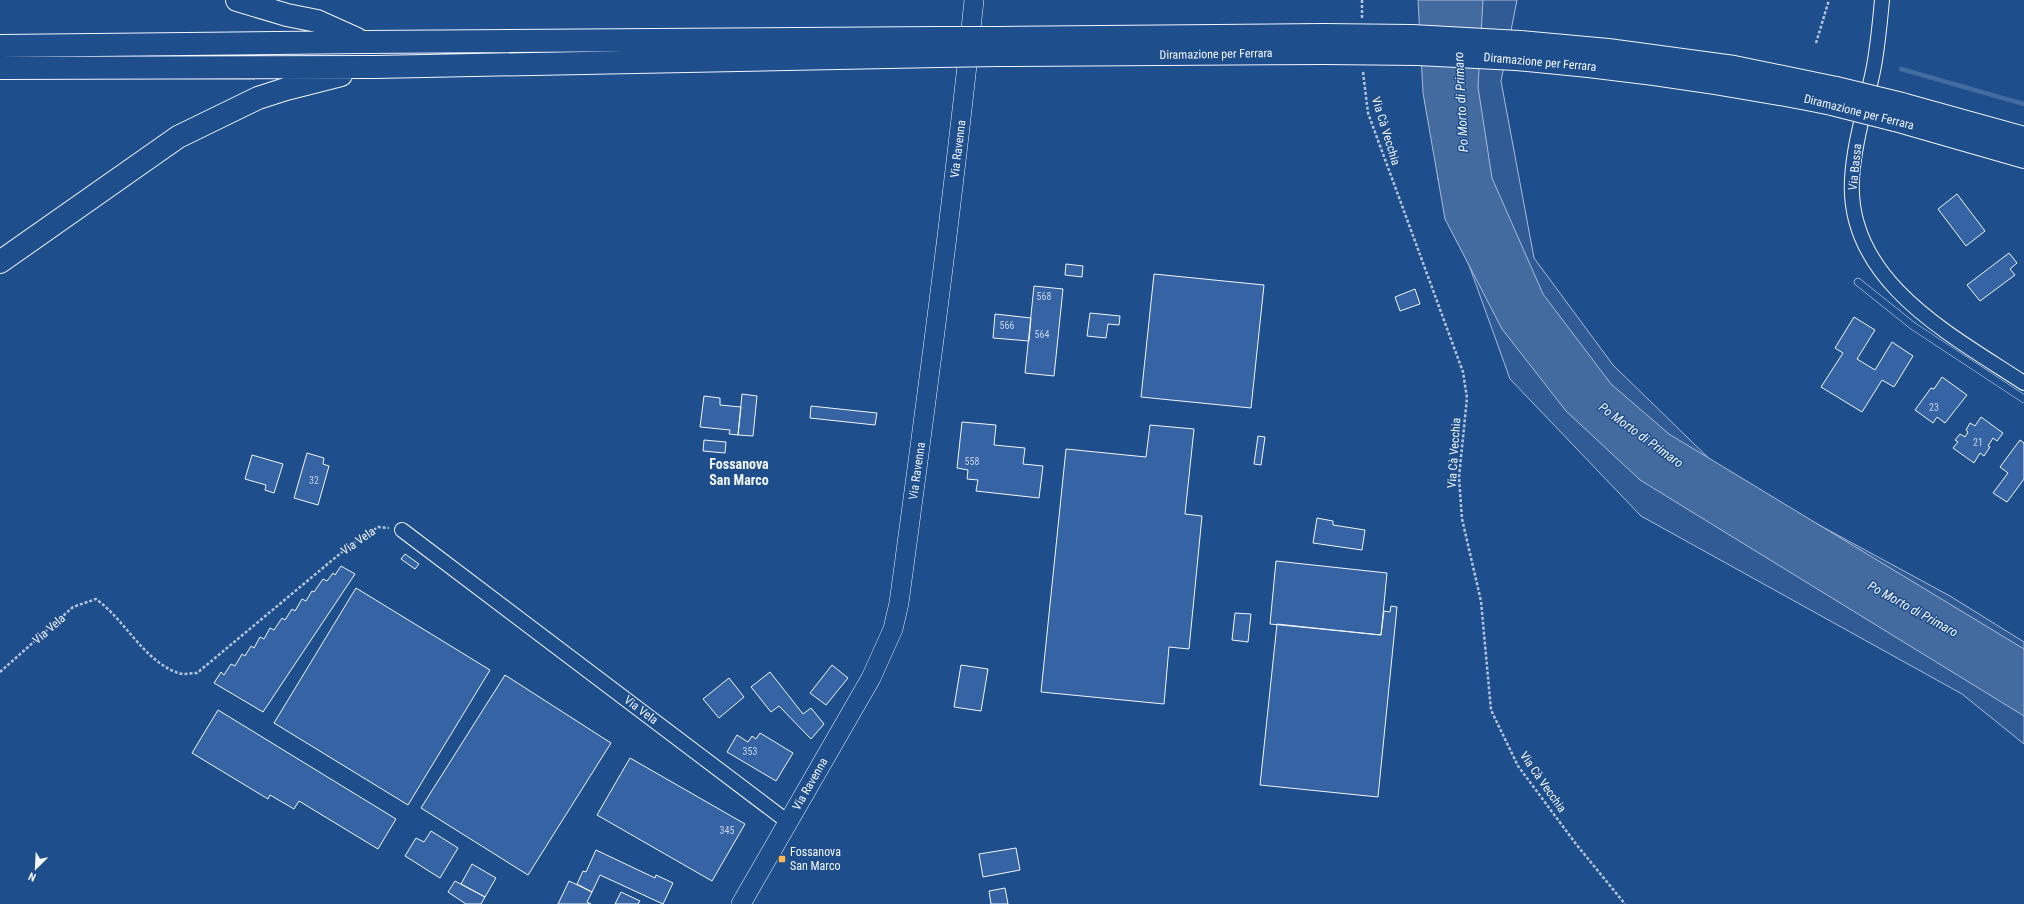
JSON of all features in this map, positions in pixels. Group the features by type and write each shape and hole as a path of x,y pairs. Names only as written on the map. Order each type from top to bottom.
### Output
{"highway":[{"path":"237,0 287,15 317,21 364,42"},
{"name":"Diramazione per Ferrara","path":"902,48 1324,44 1412,36 1518,50 1608,50 1734,67 1834,96 1899,112 2024,138"},
{"path":"0,46 364,42 902,48"},
{"path":"0,68 375,67 902,48"},
{"path":"0,262 152,155 204,123 258,98 286,89 375,67"},
{"name":"Diramazione per Ferrara","path":"1899,112 2024,157"}],"main road":[{"name":"Via Ravenna","path":"741,904 871,678 884,653 895,623 899,604 928,391 965,89 974,0"}],"street":[{"name":"Via Bassa","path":"1882,0 1879,37 1856,146 1852,178 1852,197 1856,220 1869,253 1886,278 1921,313 2024,383"},
{"name":"Via Vela","path":"402,530 788,822"}],"lane":[{"path":"1858,282 1884,305 1932,339 2024,399"},
{"path":"1932,339 1941,328"}],"path":[{"path":"1362,0 1362,24"},
{"path":"1816,43 1829,0"},
{"name":"Via Cà Vecchia","path":"1363,69 1368,113 1463,372 1467,398 1459,477 1462,519 1480,601 1491,710 1518,766 1576,844 1625,904"},
{"name":"Via Vela","path":"0,672 73,607 96,599 110,609 154,660 180,674 197,673 348,547 378,527 402,530"}],"shaded area":[{"path":"1429,0 1517,0 1501,81 1534,258 1613,365 1725,474 1950,596 2024,642 2024,744 1962,694 1641,516 1510,379 1438,179 1425,26"}],"water":[{"name":"Po Morto di Primaro","path":"1418,0 1483,0 1478,87 1492,178 1543,294 1611,384 1669,434 2024,649 2024,716 1640,480 1566,411 1502,329 1445,219 1423,93"}],"building":[{"path":"1957,194 1985,231 1966,246 1938,209"},
{"path":"2009,253 2017,263 2010,269 2015,275 1980,301 1967,285"},
{"path":"1066,264 1083,266 1082,277 1065,275"},
{"path":"1154,274 1264,285 1251,408 1141,397"},
{"path":"1034,286 1063,289 1054,376 1025,373"},
{"path":"1415,289 1420,304 1400,311 1395,297"},
{"path":"1090,313 1120,316 1119,325 1108,324 1106,338 1087,336"},
{"path":"995,314 1031,318 1029,341 993,338"},
{"path":"1854,317 1875,330 1857,359 1875,370 1892,342 1913,356 1894,387 1882,380 1862,412 1821,387 1843,353 1835,348"},
{"path":"1942,377 1967,395 1945,423 1937,417 1933,423 1915,410 1931,388 1934,389"},
{"path":"742,394 757,396 753,436 738,435"},
{"path":"704,396 720,398 720,405 741,407 738,435 729,434 730,430 700,427"},
{"path":"811,406 877,413 875,425 810,418"},
{"path":"1981,417 2003,433 1997,441 1993,438 1988,446 1990,447 1984,456 1980,453 1974,463 1953,448 1958,442 1955,440 1960,434 1965,437 1968,432 1966,430 1970,423 1975,426"},
{"path":"962,422 996,425 994,445 1025,448 1023,464 1043,466 1039,498 976,491 978,480 967,479 968,470 957,468"},
{"path":"1150,425 1194,429 1185,514 1202,516 1189,649 1169,647 1164,704 1041,692 1066,449 1146,457"},
{"path":"1258,436 1265,437 1261,465 1254,464"},
{"path":"704,440 726,442 725,453 703,451"},
{"path":"2020,440 2024,443 2024,479 2007,502 1993,493 2008,473 2000,467"},
{"path":"307,453 324,458 323,464 329,466 318,505 294,498"},
{"path":"252,455 283,464 274,493 265,490 266,485 245,479"},
{"path":"1317,518 1333,521 1333,525 1365,530 1362,550 1313,543"},
{"path":"405,554 419,564 415,569 401,559"},
{"path":"1276,561 1387,573 1381,635 1270,624"},
{"path":"341,566 355,574 263,712 214,683 221,672 224,675 231,664 235,666 242,654 245,656 251,646 254,648 260,637 264,639 270,628 274,630 282,618 285,620 292,609 295,611 302,599 306,601 312,591 314,592 323,579 327,581 333,573 335,575"},
{"path":"356,588 490,670 408,805 274,723"},
{"path":"1391,606 1397,607 1378,797 1260,785 1277,624 1381,635 1384,611 1390,612"},
{"path":"1235,613 1251,614 1248,642 1232,640"},
{"path":"832,665 848,678 826,705 810,693"},
{"path":"961,665 988,669 981,711 954,707"},
{"path":"770,672 803,714 811,708 824,724 811,739 779,706 771,712 751,687"},
{"path":"505,675 611,743 528,875 421,808"},
{"path":"729,678 744,697 719,718 703,699"},
{"path":"218,710 396,819 378,849 299,801 294,809 270,795 268,799 192,753"},
{"path":"760,733 793,753 776,781 727,752 737,735 748,742 752,736 756,739"},
{"path":"630,758 745,824 712,881 597,815"},
{"path":"431,831 458,848 440,878 405,856 416,838 424,842"},
{"path":"1016,848 1020,870 983,877 979,854"},
{"path":"596,850 655,878 656,875 673,883 663,904 600,875 592,892 577,884 583,871 586,872"},
{"path":"472,864 496,878 485,897 461,884"},
{"path":"455,881 485,897 481,904 466,904 448,892"},
{"path":"569,881 592,892 587,902 591,904 558,904"},
{"path":"1005,888 1008,904 991,904 989,891"},
{"path":"621,892 640,901 638,904 615,904"}],"waterway":[{"path":"1901,69 2024,104"}],"place":[{"name":"Fossanova San Marco","path":"782,859"}],"district":[{"name":"Fossanova San Marco","path":"739,472"}]}
